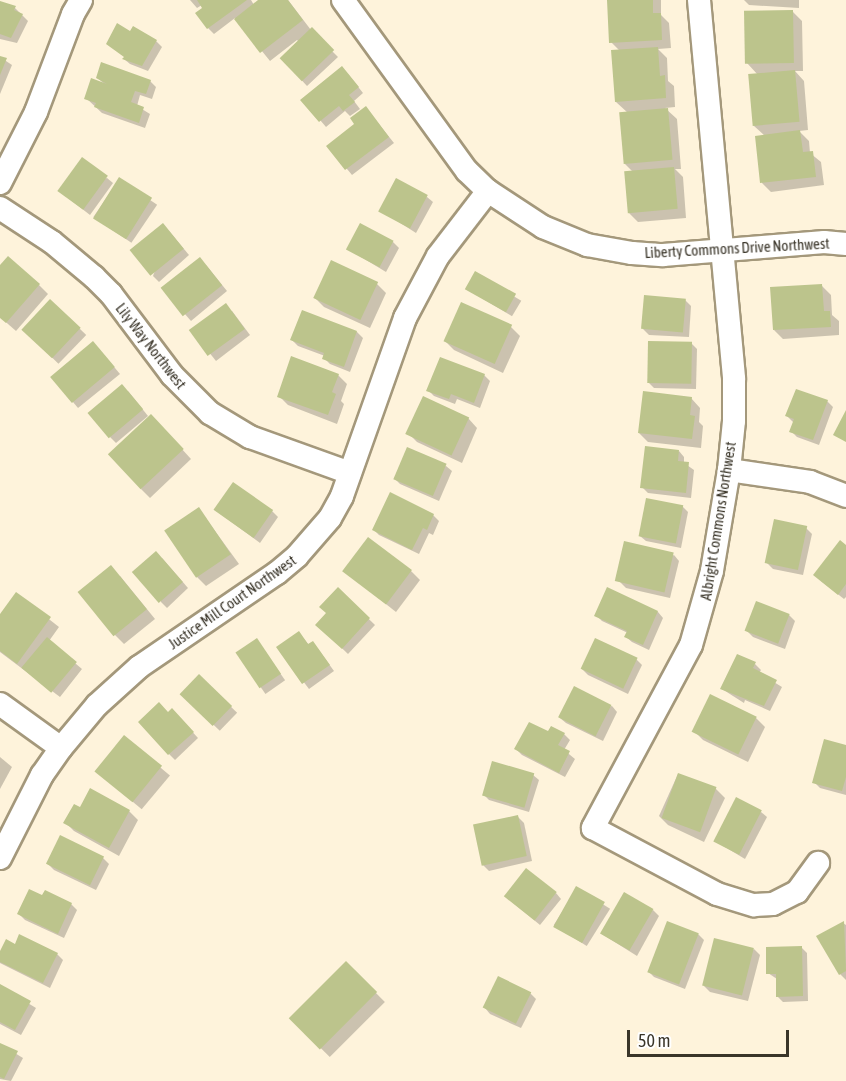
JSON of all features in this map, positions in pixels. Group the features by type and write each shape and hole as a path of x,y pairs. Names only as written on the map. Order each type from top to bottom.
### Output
{"street":[{"path":"0,183 36,112 73,14 81,0"},
{"name":"Liberty Commons Drive Northwest","path":"343,0 445,144 467,171 488,191 543,227 587,244 632,253 663,255 824,242 846,244"},
{"name":"Albright Commons Northwest","path":"699,0 724,250 734,379 734,421 729,470 712,571 690,645 673,683 593,828 717,894 754,905 773,904 797,892 818,863"},
{"name":"Justice Mill Court Northwest","path":"0,858 33,792 61,748 97,705 139,667 277,573 297,556 330,518 350,473 390,357 422,282 457,229 488,191"},
{"name":"Lily Way Northwest","path":"0,208 52,242 94,277 111,294 172,375 210,413 249,437 350,473"},
{"path":"729,470 810,482 846,496"},
{"path":"0,704 61,748"}],"building":[{"path":"197,0 247,0 207,29 195,13 202,8"},
{"path":"258,0 288,0 303,20 260,53 234,19"},
{"path":"607,0 653,0 653,13 661,13 662,40 609,43"},
{"path":"0,1 16,6 14,10 23,14 11,38 0,34"},
{"path":"793,10 794,63 745,64 744,11"},
{"path":"117,23 130,31 133,26 157,40 142,66 122,59 124,57 106,44"},
{"path":"312,27 334,50 302,81 280,58"},
{"path":"658,47 660,76 665,75 666,98 615,102 611,50"},
{"path":"0,56 7,58 0,75"},
{"path":"101,62 151,80 146,94 135,91 131,102 144,107 139,123 94,107 96,103 84,99 91,78 107,84 96,78"},
{"path":"342,66 359,87 349,95 355,102 343,111 339,106 319,122 300,100"},
{"path":"795,70 800,122 753,126 748,74"},
{"path":"366,106 389,137 345,170 326,146 354,124 350,118"},
{"path":"668,108 673,160 624,164 619,112"},
{"path":"800,130 803,152 813,151 816,177 760,183 755,136"},
{"path":"82,157 108,176 83,210 57,191"},
{"path":"674,167 678,209 628,213 624,171"},
{"path":"119,177 152,198 126,239 93,219"},
{"path":"396,178 428,195 410,228 378,212"},
{"path":"163,223 184,249 150,276 130,250"},
{"path":"360,223 394,241 379,267 346,249"},
{"path":"8,256 40,284 6,323 0,318 0,265"},
{"path":"200,257 222,285 183,316 161,288"},
{"path":"331,260 378,282 360,320 313,298"},
{"path":"475,271 516,294 506,312 465,289"},
{"path":"822,284 824,311 830,311 831,327 773,330 770,287"},
{"path":"644,295 686,299 683,333 641,329"},
{"path":"50,299 81,328 52,358 21,330"},
{"path":"461,302 512,325 495,364 444,341"},
{"path":"226,303 245,329 208,356 189,330"},
{"path":"302,310 357,331 344,367 322,359 324,353 290,340"},
{"path":"93,341 115,367 72,403 50,377"},
{"path":"648,341 692,342 691,384 647,383"},
{"path":"291,356 339,374 332,392 336,394 328,415 277,397"},
{"path":"440,357 485,374 474,403 451,394 449,399 426,391"},
{"path":"122,384 143,409 109,438 88,413"},
{"path":"796,389 828,400 813,440 789,432 794,419 785,416"},
{"path":"643,391 692,397 690,415 695,416 692,439 638,433"},
{"path":"423,396 469,418 451,456 405,434"},
{"path":"846,410 846,442 833,435"},
{"path":"151,414 184,449 141,489 108,454"},
{"path":"645,446 679,450 678,461 689,462 686,493 640,488"},
{"path":"407,447 447,464 433,496 393,479"},
{"path":"233,482 273,510 254,538 213,510"},
{"path":"390,492 434,514 427,530 423,528 412,550 372,530"},
{"path":"646,498 683,505 676,544 639,536"},
{"path":"199,507 231,554 196,578 164,530"},
{"path":"774,519 807,526 798,570 765,563"},
{"path":"368,537 412,570 386,604 342,571"},
{"path":"840,540 846,545 846,584 838,595 813,575"},
{"path":"624,541 674,552 664,592 615,581"},
{"path":"156,551 183,582 159,603 132,572"},
{"path":"111,565 147,609 113,636 78,592"},
{"path":"338,587 370,618 342,649 315,625 326,613 319,607"},
{"path":"607,587 658,611 643,645 624,637 627,631 594,616"},
{"path":"16,592 51,617 17,664 0,651 0,614"},
{"path":"756,601 790,614 778,644 745,631"},
{"path":"299,631 308,644 313,641 330,665 302,684 276,647"},
{"path":"47,637 77,662 51,693 21,668"},
{"path":"257,638 281,674 259,688 235,653"},
{"path":"595,638 638,658 623,689 581,669"},
{"path":"737,654 756,662 753,668 777,680 764,706 720,689"},
{"path":"199,674 232,706 213,726 180,694"},
{"path":"574,686 611,705 596,736 558,717"},
{"path":"710,694 757,717 738,755 692,732"},
{"path":"159,702 168,712 172,708 194,732 168,755 138,722"},
{"path":"529,722 548,731 551,726 565,733 558,745 570,751 559,773 514,749"},
{"path":"124,735 162,766 133,802 94,772"},
{"path":"824,739 846,745 846,777 842,791 812,783"},
{"path":"492,761 534,773 524,808 482,796"},
{"path":"678,773 717,787 700,832 662,818"},
{"path":"90,788 130,810 109,848 63,823 74,804 80,807"},
{"path":"736,797 762,810 739,855 713,842"},
{"path":"518,815 527,856 482,866 473,825"},
{"path":"60,835 104,856 90,885 46,864"},
{"path":"526,868 557,892 535,920 504,896"},
{"path":"576,886 605,902 582,943 553,927"},
{"path":"29,889 42,895 45,890 72,903 58,934 17,914"},
{"path":"624,892 653,909 629,951 600,934"},
{"path":"667,921 699,933 679,985 647,972"},
{"path":"844,921 846,971 839,975 816,936"},
{"path":"19,934 58,953 43,983 0,962 0,951 6,939 15,944"},
{"path":"714,938 754,948 742,995 702,986"},
{"path":"802,946 803,996 776,997 776,974 766,974 766,947"},
{"path":"346,961 377,992 320,1049 289,1018"},
{"path":"498,976 531,992 516,1024 483,1007"},
{"path":"0,984 31,1001 15,1030 0,1022"},
{"path":"0,1043 18,1051 4,1079 0,1077"}]}
